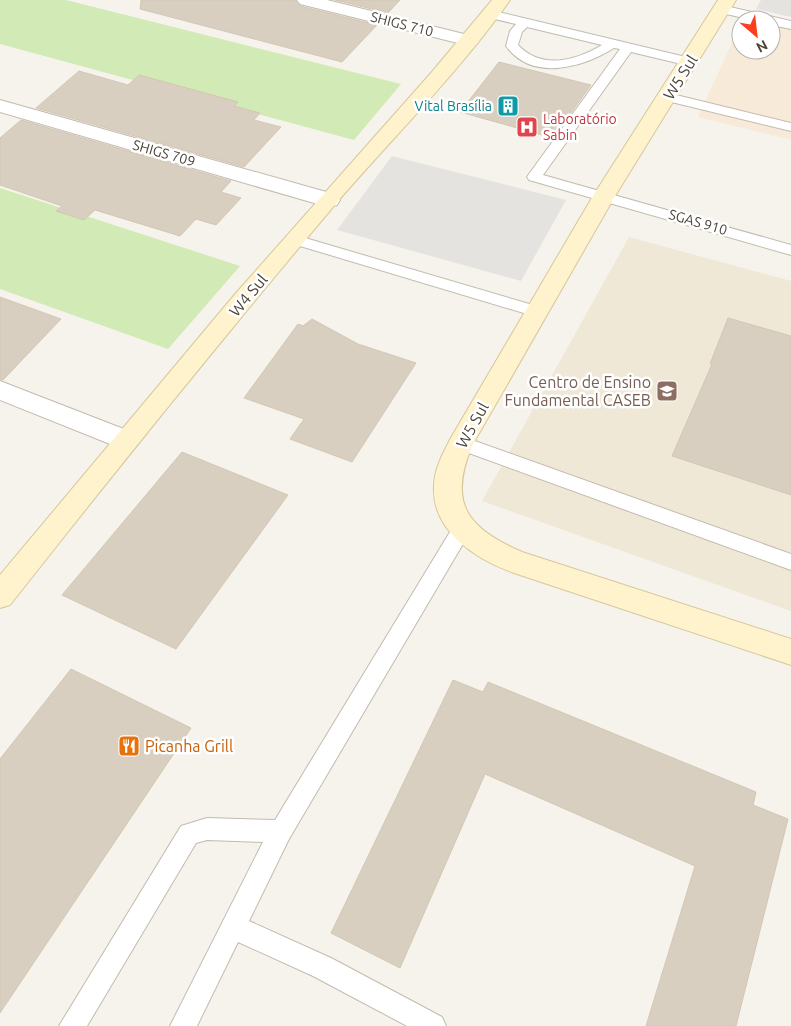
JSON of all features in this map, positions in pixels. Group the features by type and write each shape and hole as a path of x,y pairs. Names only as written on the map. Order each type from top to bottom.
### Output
{"main road":[{"name":"W5 Sul","path":"724,4 690,62 604,196 461,443 451,465 446,486 449,503 463,527 486,547 514,562 791,652"},
{"name":"W4 Sul","path":"0,596 125,440 329,200 470,41 496,7"}],"street":[{"name":"SHIGS 710","path":"306,0 470,41"},
{"name":"SHIGS 709","path":"0,106 329,200"},
{"path":"0,390 125,440"}],"lane":[{"path":"724,4 741,10"},
{"path":"496,7 524,22 690,62"},
{"path":"524,22 516,31 512,46 525,59 547,65 571,63 596,55 613,43"},
{"path":"604,196 534,177 628,46"},
{"path":"668,97 791,127"},
{"name":"SGAS 910","path":"604,196 791,250"},
{"path":"295,240 537,312"},
{"path":"461,443 791,562"},
{"path":"183,1026 281,831 463,527"},
{"path":"72,1026 189,834 207,829 281,831"},
{"path":"234,927 322,967 433,1026"}],"shaded area":[{"path":"761,0 791,0 791,17 781,15 781,10 756,9"},
{"path":"781,20 791,22 791,140 698,117 731,45 731,60 781,60"},
{"path":"392,156 566,200 521,281 337,230"},
{"name":"Centro de Ensino Fundamental CASEB","path":"629,237 791,281 791,611 482,501"}],"green space":[{"path":"0,0 66,0 401,84 354,140 0,44"},
{"path":"0,188 240,266 168,349 0,289"}],"building":[{"path":"141,0 295,0 300,6 377,25 342,62 140,9"},
{"path":"335,0 400,0 388,13"},
{"name":"Vital Brasília","path":"499,62 591,85 553,138 460,112"},
{"path":"79,71 128,85 139,75 238,102 234,106 260,113 254,120 281,127 244,167 36,108"},
{"path":"21,120 231,181 221,192 241,198 216,225 196,219 180,236 95,210 84,220 56,211 62,206 0,185 0,138"},
{"path":"0,297 61,319 3,380 0,379"},
{"path":"728,318 791,336 791,495 672,456 712,364 710,364"},
{"path":"312,319 358,344 416,363 352,462 290,439 304,419 244,398 298,324 303,326"},
{"path":"182,452 288,495 176,649 62,595"},
{"path":"71,669 191,728 0,1013 0,759"},
{"path":"453,680 483,692 488,682 756,792 753,805 788,819 736,1026 646,1026 695,866 485,774 400,968 331,933"}],"place":[{"name":"Vital Brasília","path":"508,106"},
{"name":"Laboratório Sabin","path":"527,127"},
{"name":"Centro de Ensino Fundamental CASEB","path":"667,391"},
{"name":"Picanha Grill","path":"129,746"}]}
